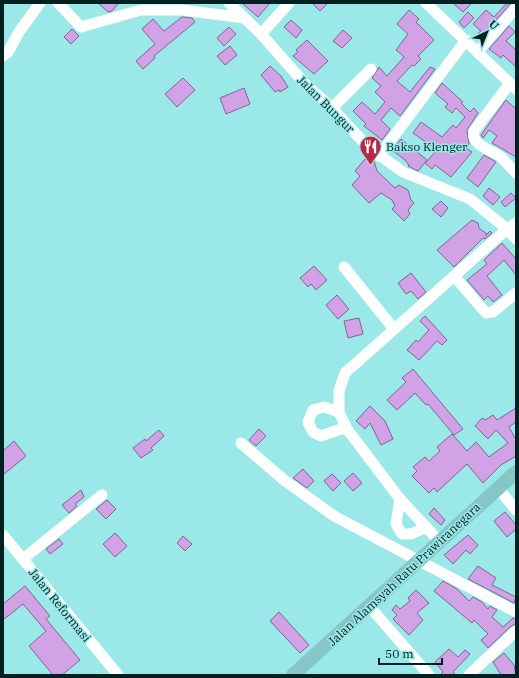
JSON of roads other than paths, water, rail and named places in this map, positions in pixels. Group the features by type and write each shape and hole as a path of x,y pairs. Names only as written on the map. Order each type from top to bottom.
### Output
{"main road":[{"name":"Jalan Alamsyah Ratu Prawiranegara","path":"293,675 420,562 439,541 516,472"}],"street":[{"path":"3,56 8,52 19,32 40,3"},
{"path":"58,3 81,27 142,10 182,10 244,18"},
{"name":"Jalan Bungur","path":"229,3 260,34 307,86 332,108 368,147 403,172 470,199 511,226 516,239"},
{"path":"260,34 289,3"},
{"path":"426,3 513,86 474,131 473,135 476,142 500,156 516,173"},
{"path":"477,52 516,8"},
{"path":"379,156 466,40"},
{"path":"332,108 372,69"},
{"path":"439,541 400,499 347,429 339,412 340,392 345,374 511,226"},
{"path":"344,267 394,329"},
{"path":"454,276 486,313 493,312 516,293"},
{"path":"339,412 324,407 313,410 308,422 313,432 322,436 341,429 347,429"},
{"path":"241,443 284,480 334,516 516,612"},
{"path":"498,488 516,510"},
{"path":"22,559 102,495"},
{"path":"400,499 396,524 402,534 411,534 426,527"},
{"name":"Jalan Reformasi","path":"3,535 118,675"},
{"path":"370,607 429,675"},
{"path":"469,675 516,631"}],"place":[{"name":"Bakso Klenger","path":"370,166"}]}
